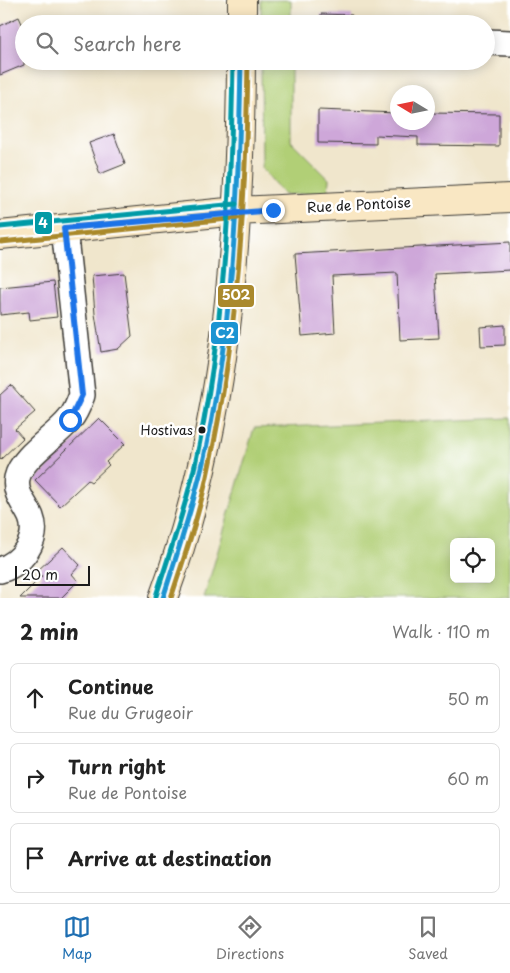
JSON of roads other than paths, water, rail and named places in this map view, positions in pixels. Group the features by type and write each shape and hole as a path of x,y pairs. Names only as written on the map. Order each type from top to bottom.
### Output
{"street":[{"path":"242,0 242,15"},
{"path":"495,42 510,43"},
{"path":"163,598 179,553 207,434 229,306 237,211 241,70"},
{"name":"Rue de Pontoise","path":"0,235 237,211 510,198"},
{"path":"5,568 29,547 33,526 31,517 18,494 16,485 20,468 70,420 82,395 64,228"}],"place":[{"name":"Hostivas","path":"202,430"}]}
